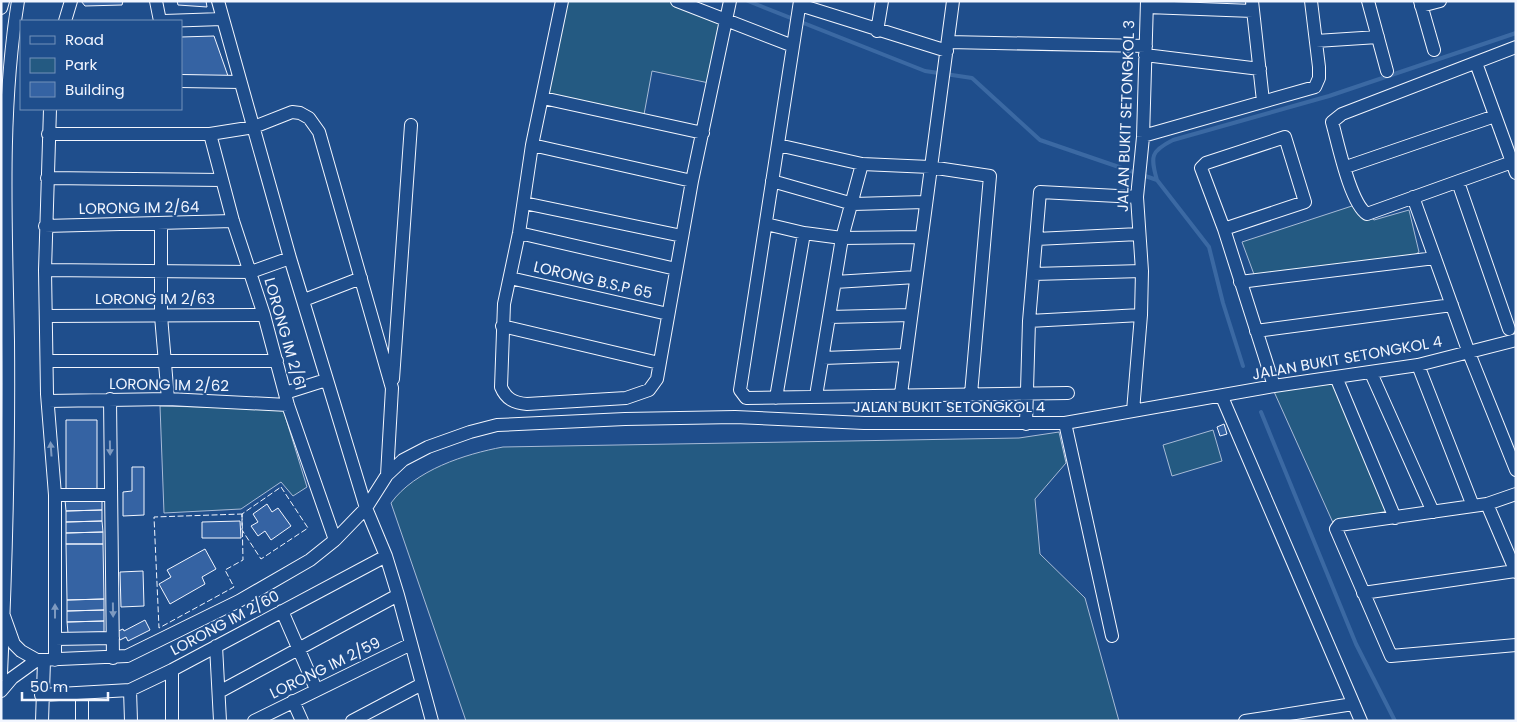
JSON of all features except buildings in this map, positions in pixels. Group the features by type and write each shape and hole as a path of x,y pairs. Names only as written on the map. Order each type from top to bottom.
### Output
{"street":[{"path":"1,8 3,1"},
{"path":"1,674 4,616 4,113 16,41 18,1"},
{"path":"65,20 70,1"},
{"path":"156,1 160,20"},
{"path":"218,1 326,380 366,508 386,556 432,721"},
{"path":"562,1 532,145 519,233 504,304 501,386 505,396 518,403 626,398 649,390 656,379 692,181 729,4"},
{"path":"678,1 725,21 794,42"},
{"path":"877,31 882,1"},
{"path":"901,394 953,1"},
{"path":"1143,137 1315,87 1319,78 1311,1"},
{"path":"1368,1 1387,70"},
{"path":"1434,50 1420,4 1440,1"},
{"path":"1147,4 1253,6 1263,102"},
{"name":"JALAN BUKIT SETONGKOL 3","path":"1133,411 1141,315 1142,271 1137,197 1143,137 1147,4"},
{"path":"1068,392 746,398 740,390 800,5 877,31 947,48 1146,50 1260,69"},
{"path":"182,20 222,19"},
{"path":"1316,41 1378,37"},
{"path":"1476,63 1514,168 1458,182 1367,214 1361,210 1332,122 1336,117 1516,47"},
{"path":"182,81 240,82"},
{"path":"543,98 703,133"},
{"path":"42,721 41,695 46,660 55,639 55,495 48,401 45,270 50,110"},
{"path":"48,134 210,134 254,127 292,112 300,113 309,118 319,132 392,388"},
{"path":"1346,167 1495,116"},
{"path":"4,616 14,644 21,651 46,660 127,656 239,601 310,560 335,540 366,508 388,474 392,388 411,125"},
{"name":"LORONG IM 2/61","path":"210,134 233,222 251,272 287,399 335,540"},
{"path":"1224,229 1306,202 1285,137 1203,164 1201,168 1224,229 1274,386"},
{"path":"532,145 692,181"},
{"path":"778,145 862,164 930,167 988,175 992,178 971,394"},
{"path":"816,396 842,238 853,204 862,164"},
{"path":"47,178 222,180"},
{"path":"772,181 853,204 925,202"},
{"path":"1458,182 1512,334"},
{"path":"1026,424 1029,321 1040,192 1137,197"},
{"path":"1413,197 1469,353 1516,470"},
{"path":"524,203 682,236"},
{"name":"LORONG IM 2/64","path":"45,226 233,222"},
{"path":"766,224 804,233 842,238 921,237"},
{"path":"161,225 160,272 164,360 168,399"},
{"path":"519,233 676,269"},
{"path":"776,398 804,233"},
{"path":"1036,239 1139,234"},
{"path":"45,270 251,272 290,258"},
{"path":"1240,282 1435,258"},
{"path":"1033,274 1142,271"},
{"path":"835,282 916,277"},
{"path":"304,300 361,278"},
{"name":"LORONG B.S.P 65","path":"510,278 668,314"},
{"path":"1256,331 1452,305"},
{"name":"LORONG IM 2/63","path":"46,316 264,315"},
{"path":"829,317 911,315"},
{"path":"1029,321 1141,315"},
{"path":"502,326 659,363"},
{"name":"JALAN BUKIT SETONGKOL 4","path":"388,474 404,460 421,451 470,432 497,425 535,422 735,418 864,423 1065,423 1222,397 1274,386 1418,365 1469,353 1512,334"},
{"path":"822,358 906,355"},
{"path":"47,361 277,361"},
{"path":"1418,365 1473,506"},
{"path":"1371,373 1433,512"},
{"path":"1336,377 1395,518"},
{"path":"287,399 326,380"},
{"path":"1222,397 1352,704 1361,721"},
{"path":"110,399 113,658"},
{"name":"LORONG IM 2/62","path":"48,401 287,399"},
{"path":"1065,423 1112,636"},
{"path":"55,495 111,494"},
{"path":"1516,494 1486,504 1337,526 1363,593 1391,656 1516,645"},
{"path":"1363,593 1516,572 1486,504"},
{"name":"LORONG IM 2/60","path":"41,695 130,690 172,670 386,556"},
{"path":"219,692 398,595"},
{"path":"282,611 316,689"},
{"path":"55,639 113,638"},
{"name":"LORONG IM 2/59","path":"254,721 410,644"},
{"path":"216,646 220,721"},
{"path":"1,691 12,678 46,660"},
{"path":"172,670 172,721"},
{"path":"352,721 422,684"},
{"path":"130,690 131,721"},
{"path":"82,693 82,721"},
{"path":"293,701 302,721"},
{"path":"1245,721 1352,704"}],"green space":[{"path":"562,1 669,1 719,24 709,83 652,71 643,120 543,98"},
{"path":"1355,205 1374,220 1409,210 1419,252 1413,256 1255,277 1242,242"},
{"path":"1333,376 1392,516 1334,525 1271,385"},
{"path":"160,406 283,409 307,487 293,496 281,482 241,509 164,513"},
{"path":"1213,430 1222,461 1172,476 1163,445"},
{"path":"1059,432 1066,463 1035,499 1040,554 1085,598 1119,721 466,721 391,503 413,481 442,465 473,454 503,447 1019,438"}],"shaded area":[{"path":"113,638 113,658 55,660 55,639"}],"waterway":[{"path":"748,1 925,71 972,78 1040,140 1157,180 1209,247 1223,303 1243,366"},
{"path":"1157,180 1153,165 1154,155 1156,151 1173,140 1329,96 1516,33"},
{"path":"1261,412 1356,644 1395,721"}],"fence":[{"path":"281,487 308,528 261,559 242,530 242,514 281,487"},
{"path":"242,514 243,560 225,570 234,587 159,628 154,517 242,514"}]}
